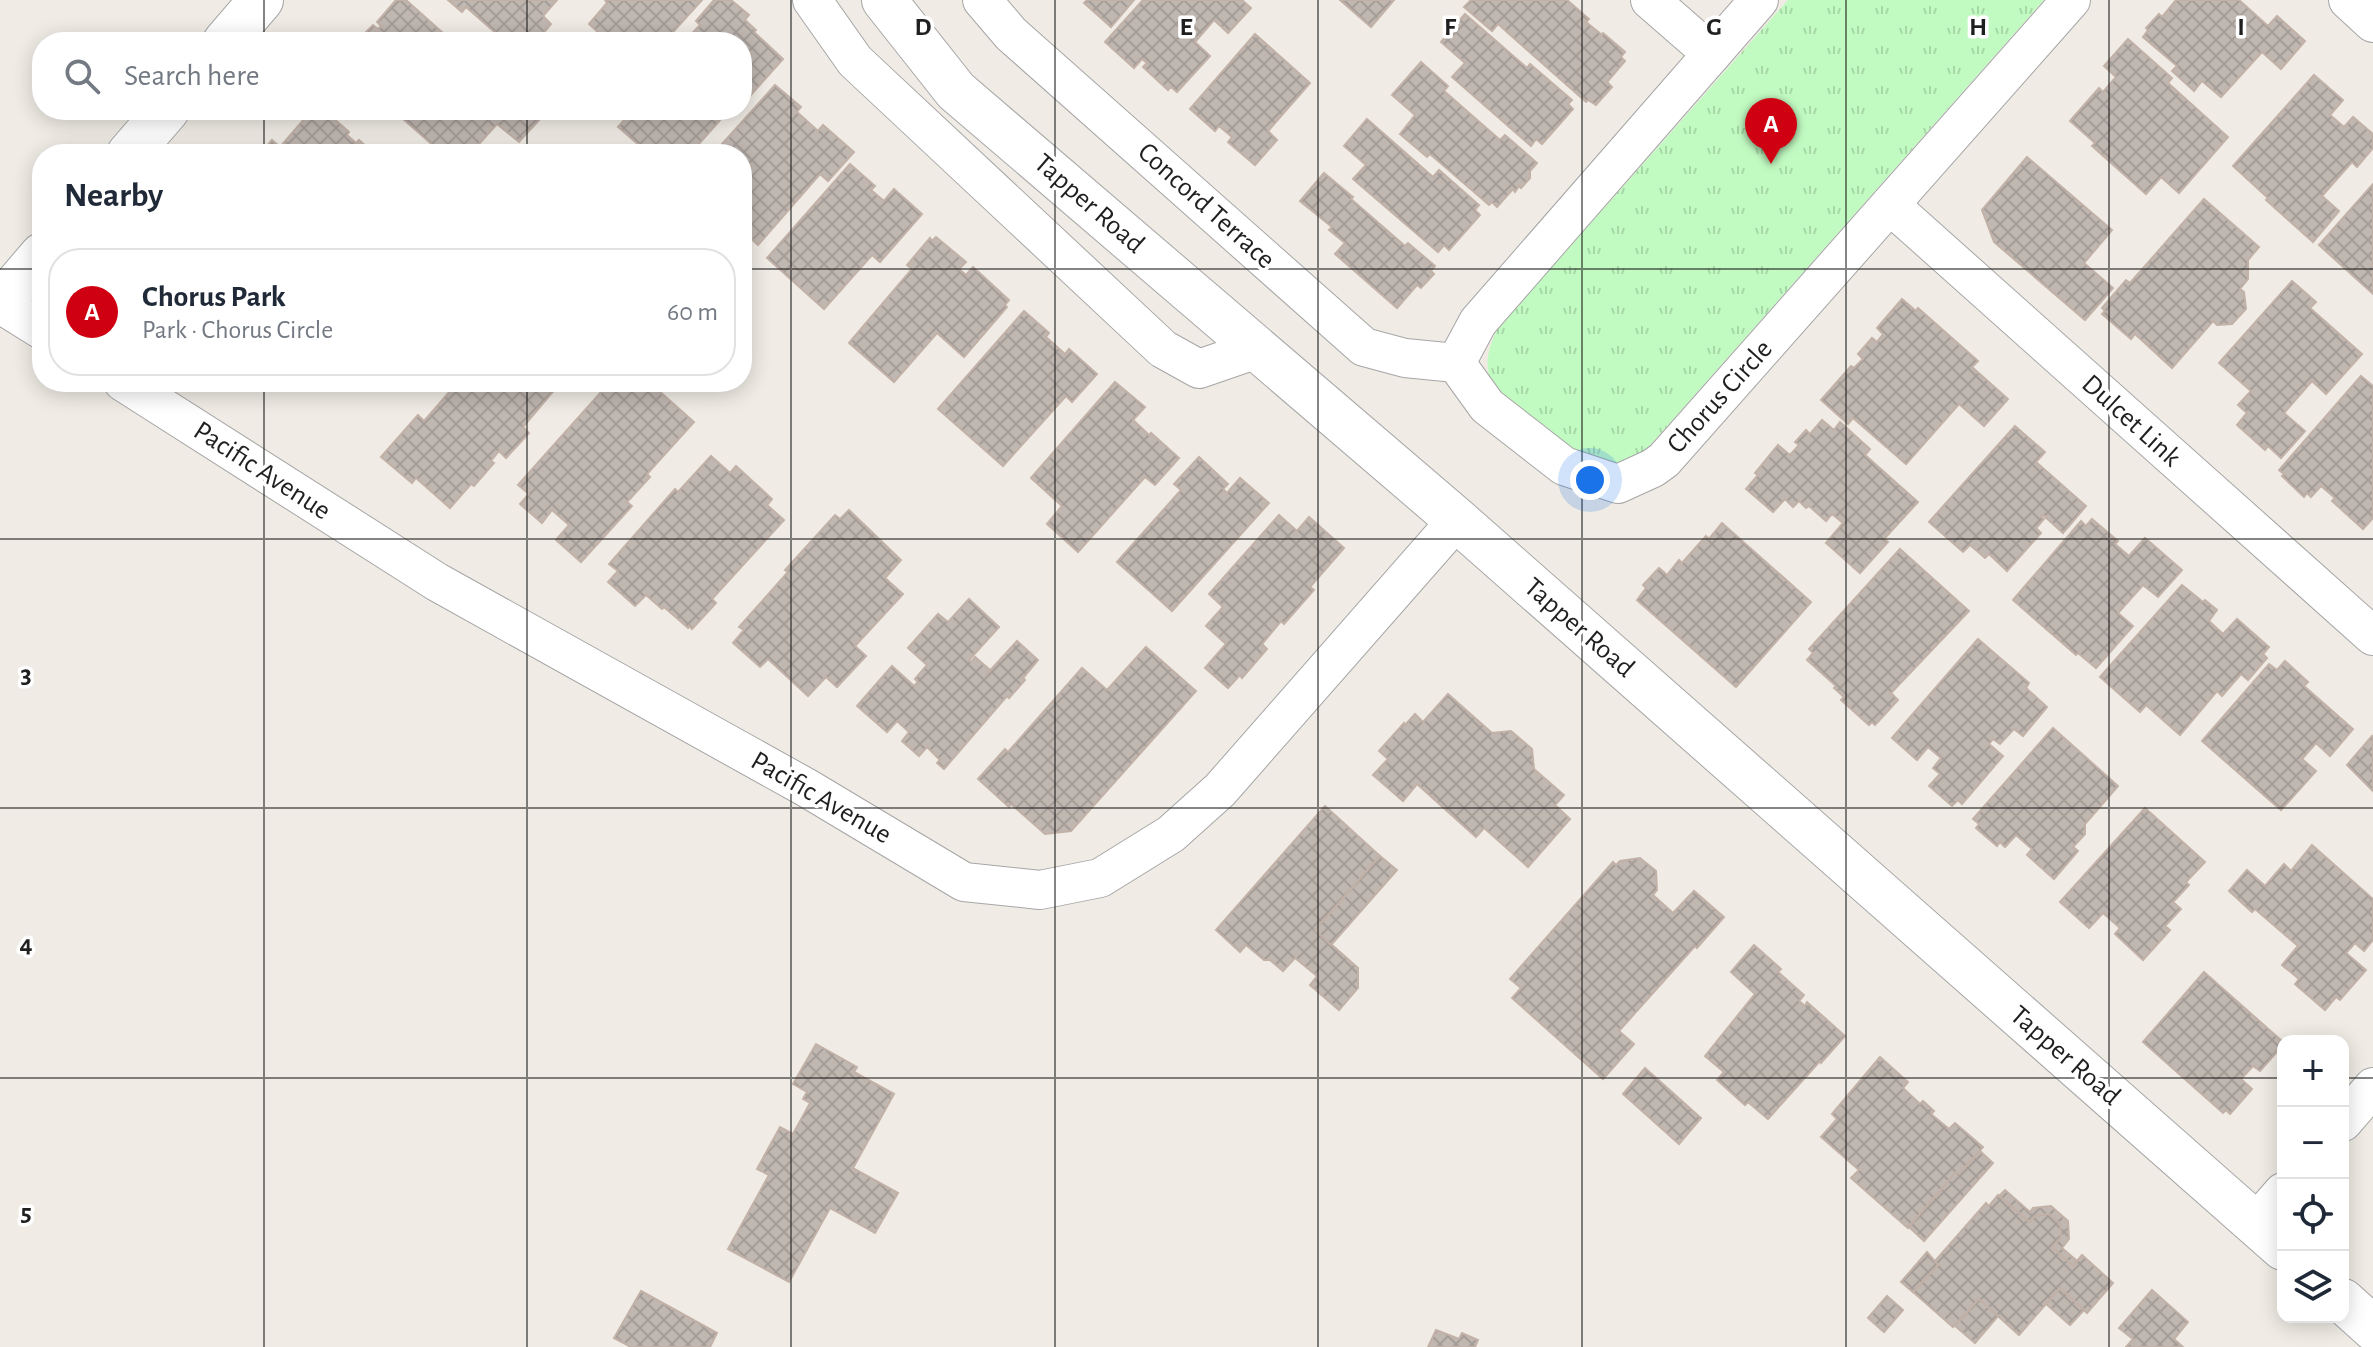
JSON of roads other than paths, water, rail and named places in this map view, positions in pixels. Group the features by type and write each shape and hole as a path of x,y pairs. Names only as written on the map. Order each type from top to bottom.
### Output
{"street":[{"path":"234,32 261,0"},
{"path":"812,0 855,61 1163,349 1199,369 1257,349"},
{"name":"Tapper Road","path":"884,0 956,91 1457,520 2269,1236"},
{"name":"Concord Terrace","path":"982,0 1011,34 1364,347 1405,358 1456,363"},
{"path":"1650,0 1712,54"},
{"path":"1456,363 1478,322 1759,0"},
{"name":"Chorus Circle","path":"1456,363 1487,406 1564,466 1618,484 1653,468 1664,460 2071,0"},
{"path":"2348,0 2373,23"},
{"path":"138,144 158,120"},
{"name":"Dulcet Link","path":"1890,205 2373,636"},
{"path":"32,267 0,304 32,324"},
{"name":"Pacific Avenue","path":"139,392 437,582 807,788 964,882 1040,890 1100,878 1171,834 1220,790 1457,520"},
{"path":"2349,1115 2373,1087"},
{"path":"2269,1236 2277,1211"},
{"path":"2349,1306 2373,1328"}],"place":[{"name":"Chorus Park","path":"1771,164"}]}
